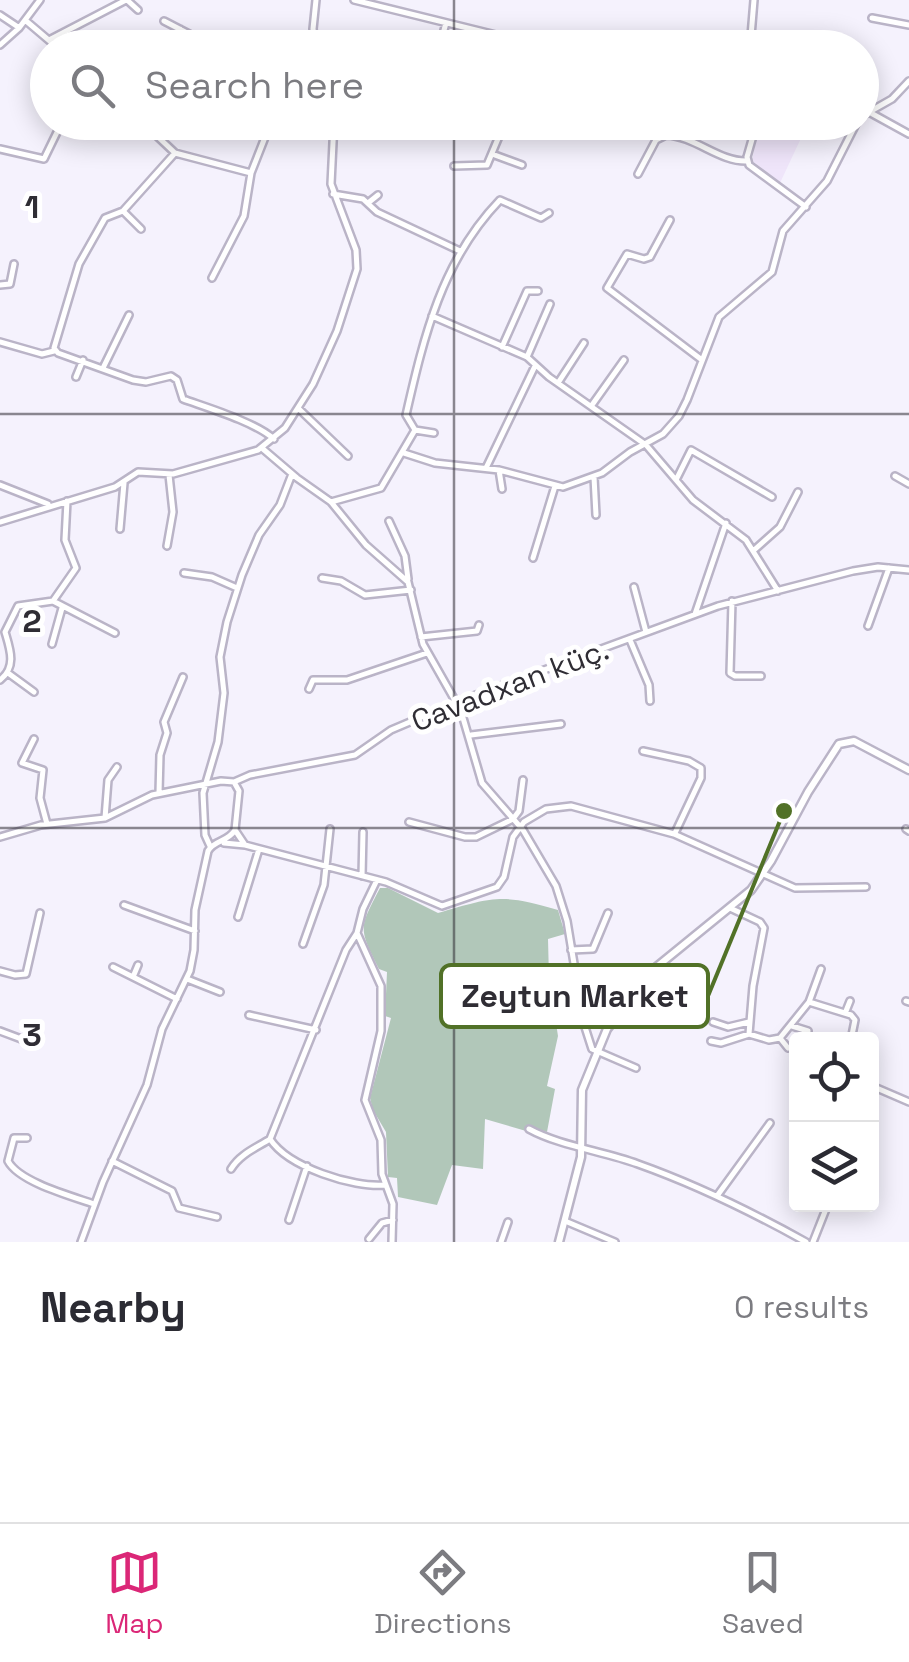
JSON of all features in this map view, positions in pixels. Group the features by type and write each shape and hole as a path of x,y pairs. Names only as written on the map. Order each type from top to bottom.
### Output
{"street":[{"path":"0,45 39,2 29,0"},
{"path":"68,30 126,0 138,10"},
{"path":"314,30 316,0"},
{"path":"354,0 475,30"},
{"path":"752,30 754,0"},
{"path":"0,15 19,28"},
{"path":"872,18 909,25"},
{"path":"25,20 37,30"},
{"path":"164,21 180,29"},
{"path":"444,30 446,23"},
{"path":"879,106 909,81"},
{"path":"879,118 909,134"},
{"path":"0,148 44,159 53,140"},
{"path":"162,140 176,153 251,173"},
{"path":"212,278 244,216 251,173 264,140"},
{"path":"0,522 124,483 138,472 168,475 264,448 274,440 299,409 338,332 356,268 356,250 334,194 333,140"},
{"path":"454,166 484,166 497,140"},
{"path":"638,174 656,140"},
{"path":"688,140 736,161 747,161"},
{"path":"752,140 747,161 753,169 806,207"},
{"path":"404,453 435,463 499,470 554,486 572,485 594,477 663,434 679,416 719,317 772,272 783,232 827,181 848,140"},
{"path":"54,351 79,264 105,218 123,211 176,153"},
{"path":"492,154 522,165"},
{"path":"334,194 363,199 377,212 460,251"},
{"path":"368,204 378,195"},
{"path":"414,430 406,415 441,286 460,251 500,200 541,218 548,213"},
{"path":"123,211 141,229"},
{"path":"670,220 650,257 627,254 608,288 702,360"},
{"path":"0,284 10,284 14,264"},
{"path":"502,346 526,292 538,291"},
{"path":"527,357 550,304"},
{"path":"102,368 129,315"},
{"path":"432,316 527,357 646,445 700,507 746,540 778,591"},
{"path":"0,342 42,354 54,351 142,382 171,376 177,380 183,399 213,408 266,432 274,440"},
{"path":"558,383 584,344"},
{"path":"76,377 83,360"},
{"path":"592,405 624,360"},
{"path":"486,468 536,366"},
{"path":"299,409 348,456"},
{"path":"414,430 434,433"},
{"path":"330,502 380,488 388,470 404,453 414,430"},
{"path":"264,448 330,502 366,545 408,582"},
{"path":"676,480 691,450 772,497"},
{"path":"499,470 502,488"},
{"path":"81,1242 147,1085 162,1029 193,958 197,901 210,846 202,808 222,710 220,657 236,588 292,474"},
{"path":"166,546 173,512 168,475"},
{"path":"895,476 909,484"},
{"path":"594,477 596,515"},
{"path":"120,530 124,483"},
{"path":"0,485 49,505"},
{"path":"533,558 554,486"},
{"path":"753,552 780,528 798,492"},
{"path":"52,601 76,568 65,540 67,501"},
{"path":"389,521 406,562 421,637 471,735 484,786 520,826 556,886 567,921 584,1024 595,1053 636,1068"},
{"path":"695,614 726,523"},
{"path":"868,626 888,568"},
{"name":"Cavadxan küç.","path":"0,836 47,824 105,818 159,793 234,782 250,775 355,755 391,730 457,702 732,601 853,571 909,570"},
{"path":"184,573 212,577 236,588"},
{"path":"322,578 341,581 365,595 411,590"},
{"path":"634,587 647,634"},
{"path":"0,680 8,673 11,652 5,632 16,609 24,603 52,601 115,633"},
{"path":"732,601 730,673 761,676"},
{"path":"52,644 62,608"},
{"path":"421,637 476,631 479,625"},
{"path":"630,640 649,685 650,701"},
{"path":"309,689 313,680 347,680 428,653"},
{"path":"8,673 34,692"},
{"path":"159,793 164,722 183,677"},
{"path":"222,710 232,711"},
{"path":"471,735 561,724"},
{"path":"34,739 22,762 43,770 40,798 47,824"},
{"path":"560,1242 582,1146 582,1090 612,1020 643,981 676,949 730,908 762,874 814,780 839,744 854,741 909,770"},
{"path":"643,752 689,761 701,768 674,834"},
{"path":"105,818 108,780 117,768"},
{"path":"409,822 470,838 513,819 523,780"},
{"path":"210,846 230,838 235,830 239,791 234,782"},
{"path":"219,842 245,845 378,880 438,906 459,902 500,884 520,826 538,812 571,806 674,834 795,888 866,887"},
{"path":"303,944 328,866 330,829"},
{"path":"235,830 245,845"},
{"path":"362,876 363,832"},
{"path":"238,917 260,849"},
{"path":"230,1169 241,1156 270,1139 378,880"},
{"path":"124,905 195,931"},
{"path":"730,908 760,922 764,928 749,1034"},
{"path":"0,971 26,974 40,913"},
{"path":"570,950 593,949 608,913"},
{"path":"357,933 380,986 381,1032 366,1100 380,1135 385,1185 393,1204 392,1242"},
{"path":"133,977 138,965"},
{"path":"113,967 177,998"},
{"path":"712,1041 720,1043 749,1034 769,1040 780,1038 809,1002 821,969"},
{"path":"186,978 220,992"},
{"path":"846,1012 850,1001"},
{"path":"809,1002 846,1012 854,1020 853,1032"},
{"path":"248,1015 316,1030"},
{"path":"713,1022 728,1027 749,1022"},
{"path":"792,1026 808,1031"},
{"path":"0,1031 24,1040"},
{"path":"780,1038 788,1048"},
{"path":"879,1089 909,1102"},
{"path":"717,1196 770,1123"},
{"path":"529,1129 549,1140 582,1146 643,1166 717,1196 806,1242"},
{"path":"27,1138 16,1137 12,1144 8,1161 16,1172 94,1204"},
{"path":"270,1139 307,1166 343,1180 385,1185"},
{"path":"0,1142 12,1144"},
{"path":"112,1161 172,1191 179,1208 218,1218"},
{"path":"289,1220 307,1166"},
{"path":"814,1242 825,1212"},
{"path":"369,1239 382,1223 392,1220"},
{"path":"566,1221 615,1242"},
{"path":"501,1242 508,1222"}],"shaded area":[{"path":"756,140 800,140 780,183 752,161"}],"green space":[{"path":"380,888 388,888 438,913 498,899 539,905 558,910 565,934 548,939 549,978 558,1036 547,1086 555,1089 547,1132 528,1126 526,1131 485,1119 483,1169 452,1165 437,1205 398,1197 397,1178 388,1177 386,1132 370,1098 391,1018 385,1016 387,972 379,969 364,928"}],"place":[{"name":"Zeytun Market","path":"784,811"}]}
